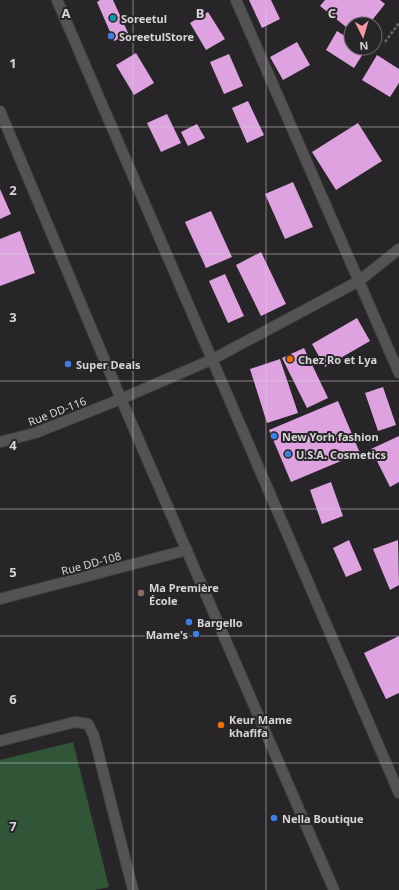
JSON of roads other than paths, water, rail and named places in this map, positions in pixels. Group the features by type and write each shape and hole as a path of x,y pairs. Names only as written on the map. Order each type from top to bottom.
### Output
{"street":[{"path":"58,0 399,793"},
{"path":"236,0 399,373"},
{"path":"0,111 121,399 334,890"},
{"name":"Rue DD-116","path":"0,442 35,433 121,399 213,359 359,281 399,249"},
{"name":"Rue DD-108","path":"0,599 187,550"},
{"path":"0,741 75,722 88,724 94,736 133,890"}],"place":[{"name":"Soreetul","path":"113,18"},
{"name":"SoreetulStore","path":"111,36"},
{"name":"Chez Ro et Lya","path":"290,359"},
{"name":"Super Deals","path":"68,364"},
{"name":"New Yorh fashion","path":"274,436"},
{"name":"U.S.A. Cosmetics","path":"288,454"},
{"name":"Ma Première École","path":"141,593"},
{"name":"Bargello","path":"189,622"},
{"name":"Mame's","path":"196,634"},
{"name":"Keur Mame khafifa","path":"221,725"},
{"name":"Nella Boutique","path":"274,818"}]}
